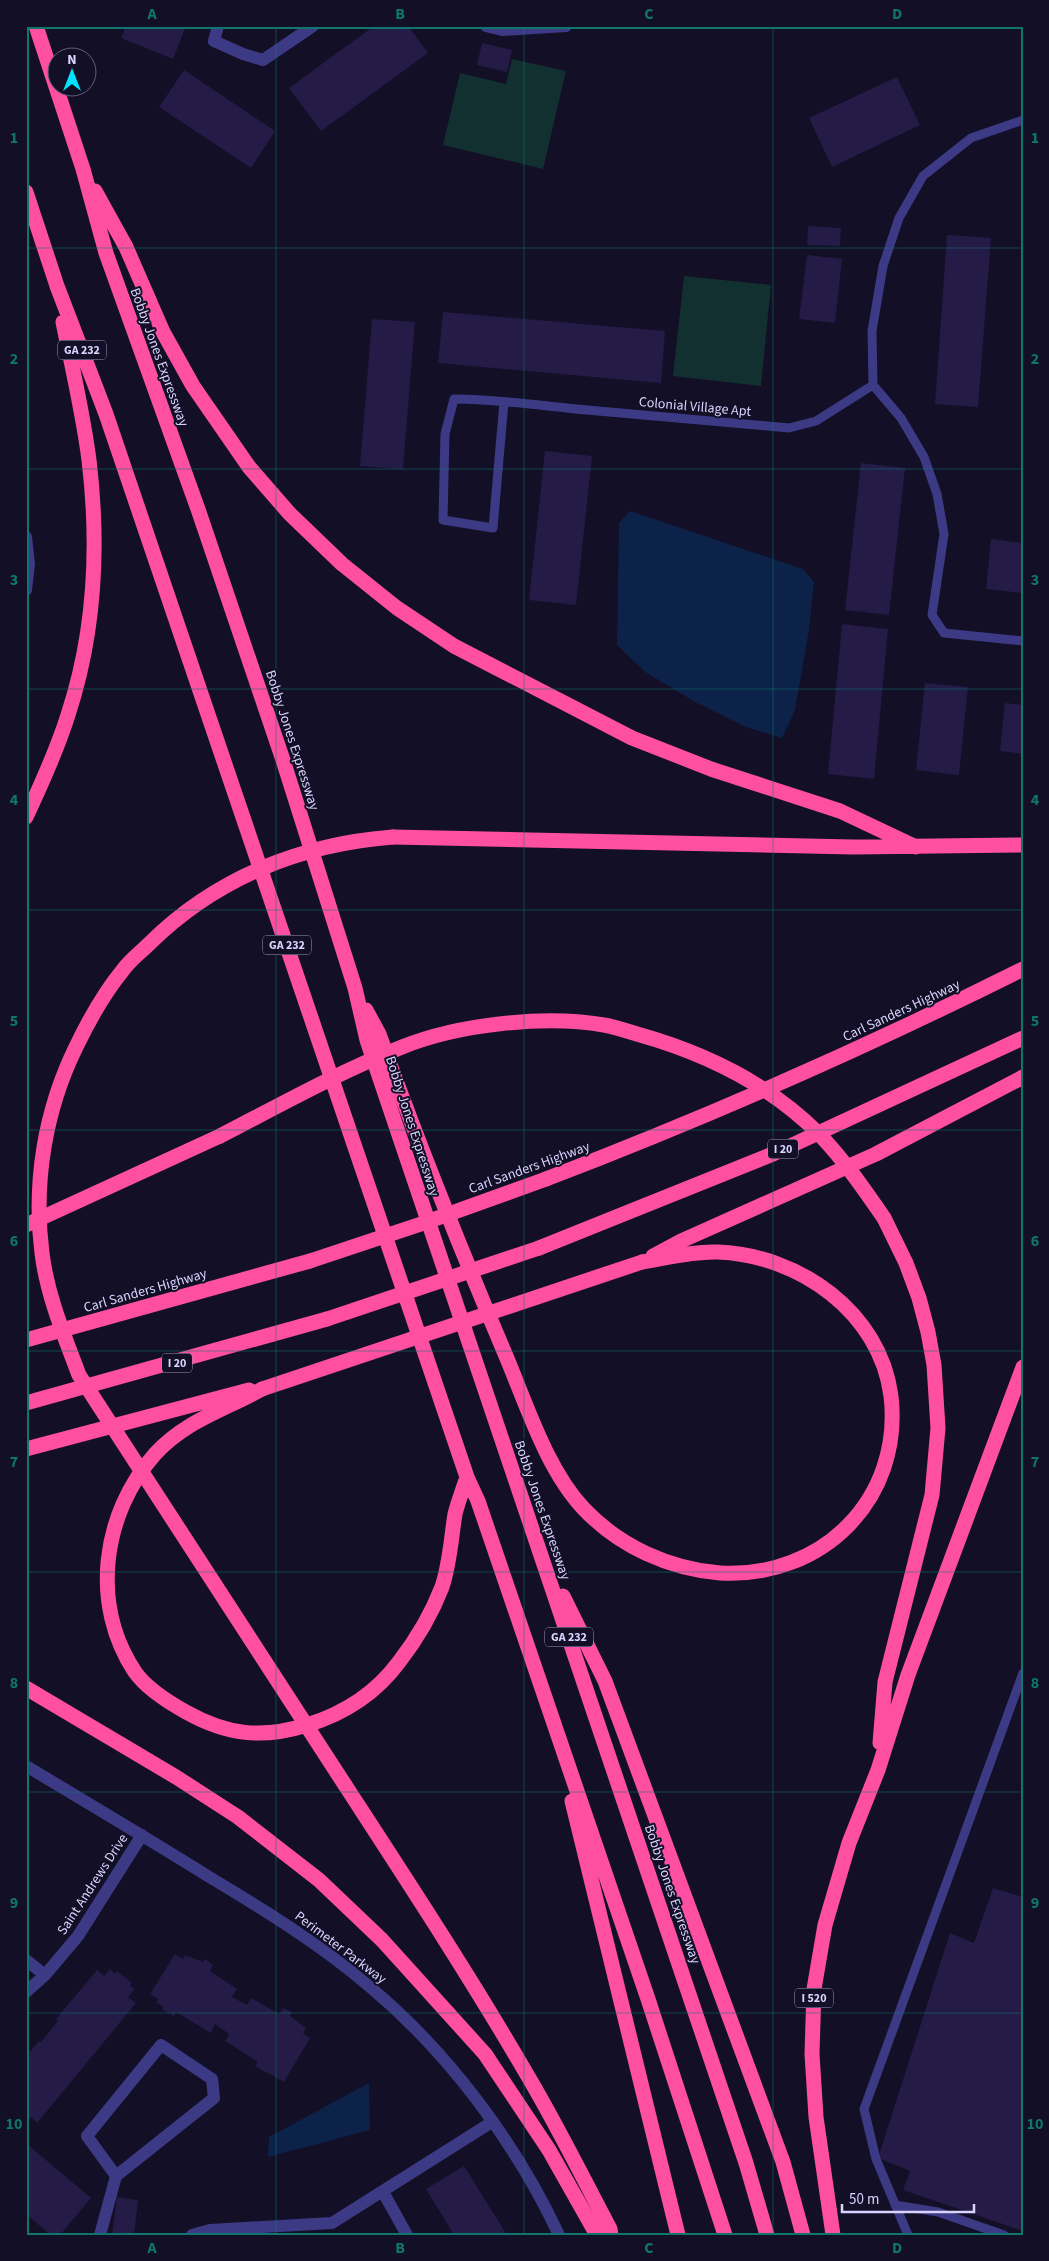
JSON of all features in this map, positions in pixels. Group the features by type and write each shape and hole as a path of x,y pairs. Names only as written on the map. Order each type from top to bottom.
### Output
{"highway":[{"name":"Bobby Jones Expressway","path":"36,26 83,169 106,253 199,512 280,750 355,988 367,1040 746,2163 768,2235"},
{"path":"83,169 126,247 163,332 193,386 249,467 289,513 342,564 397,608 454,646 632,738 711,769 840,811 916,847"},
{"name":"GA 232","path":"26,192 57,286 113,433 467,1477 478,1501 548,1704 724,2235"},
{"path":"26,816 47,772 69,714 84,650 92,584 94,522 88,458 57,286"},
{"path":"611,2235 610,2229 561,2133 462,1966 79,1375 56,1315 42,1253 39,1219 42,1158 56,1094 89,1022 123,969 166,927 190,907 218,889 274,862 335,844 393,837 916,847 1023,845"},
{"name":"Carl Sanders Highway","path":"26,1340 310,1260 421,1224 546,1179 638,1144 800,1075 1023,969"},
{"path":"355,988 379,1034 438,1194 542,1441 567,1488 584,1510 607,1530 660,1561 683,1568 722,1573 757,1572 776,1568 820,1549 853,1523 862,1511 880,1476 890,1436 891,1397 887,1377 869,1335 853,1314 824,1289 799,1273 771,1261 746,1255 719,1252 686,1254 642,1262 262,1389 201,1418 174,1437 155,1455 130,1492 114,1528 108,1553 107,1601 113,1625 136,1673 154,1692 174,1705 211,1724 258,1735 283,1732 330,1718 362,1698 398,1663 433,1608 442,1586 450,1553 455,1513 467,1477"},
{"path":"26,1225 220,1136 293,1098 403,1047 482,1026 545,1022 605,1026 673,1045 707,1058 744,1077 772,1095 819,1134 855,1175 884,1218 906,1263 919,1298 928,1332 935,1374 938,1428 932,1495 885,1682 878,1770"},
{"name":"I 20","path":"26,1403 327,1319 539,1248 773,1154 1023,1038"},
{"path":"642,1262 681,1241 876,1154 1023,1077"},
{"path":"878,1770 908,1675 1023,1367"},
{"path":"26,1449 243,1390 262,1389"},
{"path":"536,1540 605,1681 783,2162 803,2235"},
{"path":"26,1688 176,1777 230,1812 272,1842 326,1886 382,1940 485,2054 549,2150 597,2235"},
{"path":"548,1704 678,2235"},
{"name":"I 520","path":"833,2235 814,2087 812,2054 814,1989 825,1925 849,1843 878,1770"}],"street":[{"path":"218,26 214,41 243,54 263,60 313,26"},
{"path":"486,26 502,30 566,26"},
{"path":"26,536 29,564 26,590"},
{"name":"Perimeter Parkway","path":"26,1766 295,1930 372,1988 433,2048 472,2093 530,2180 559,2235"},
{"name":"Saint Andrews Drive","path":"26,1992 45,1975 78,1936 142,1835"},
{"path":"26,1960 45,1975"},
{"path":"100,2235 116,2176 214,2098 212,2079 161,2045 87,2136 116,2176"},
{"path":"192,2235 210,2230 332,2223 492,2122"},
{"path":"383,2192 407,2235"}],"lane":[{"path":"1023,120 971,138 923,176 899,218 883,266 872,331 873,385 901,418 920,449 937,494 944,534 932,615 944,633 1023,641"},
{"name":"Colonial Village Apt","path":"504,402 493,528 443,520 445,434 454,399 504,402 789,428 816,421 873,385"},
{"path":"908,2235 876,2159 864,2109 1023,1672"},
{"path":"895,2205 938,2212 1004,2235"}],"green space":[{"path":"512,59 566,71 543,169 443,145 460,73 506,84"},
{"path":"684,276 771,285 761,386 673,376"}],"water":[{"path":"630,511 803,569 814,582 809,630 795,710 782,738 746,727 697,703 645,672 617,645 619,523"},
{"path":"369,2083 370,2130 268,2157 269,2137"}],"building":[{"path":"126,26 186,26 173,59 121,38"},
{"path":"374,26 408,26 428,53 321,131 289,88"},
{"path":"482,43 512,50 507,72 477,65"},
{"path":"184,70 275,131 251,168 159,107"},
{"path":"897,77 920,125 832,167 809,118"},
{"path":"808,226 841,228 840,246 807,245"},
{"path":"947,235 991,238 978,407 935,404"},
{"path":"807,255 842,259 835,323 799,319"},
{"path":"443,312 665,331 661,383 438,363"},
{"path":"372,319 415,322 403,469 360,466"},
{"path":"545,451 592,456 576,605 529,600"},
{"path":"861,463 905,468 889,615 845,610"},
{"path":"991,539 1023,543 1023,593 986,589"},
{"path":"842,624 888,629 874,779 828,774"},
{"path":"925,683 968,687 959,775 916,770"},
{"path":"1005,703 1023,705 1023,754 1000,751"},
{"path":"993,1888 1023,1897 1023,2231 903,2190 910,2171 878,2158 950,1933 974,1943"},
{"path":"175,1954 183,1959 185,1955 203,1962 205,1959 213,1965 210,1971 237,1989 232,1997 247,2005 251,1998 279,2014 283,2008 292,2012 290,2016 306,2028 303,2034 310,2038 284,2082 255,2066 258,2062 225,2041 229,2034 215,2024 211,2033 176,2012 174,2016 162,2010 164,2007 156,2002 158,1999 150,1994"},
{"path":"110,1969 115,1974 117,1971 132,1983 130,1986 135,1989 128,1997 136,2003 37,2123 31,2117 26,2125 26,2056 39,2041 41,2042 58,2021 56,2019 97,1970 104,1976"},
{"path":"26,2143 91,2198 60,2235 51,2235 26,2214"},
{"path":"464,2166 507,2235 454,2235 426,2189"},
{"path":"117,2197 138,2200 134,2235 112,2235"}]}
